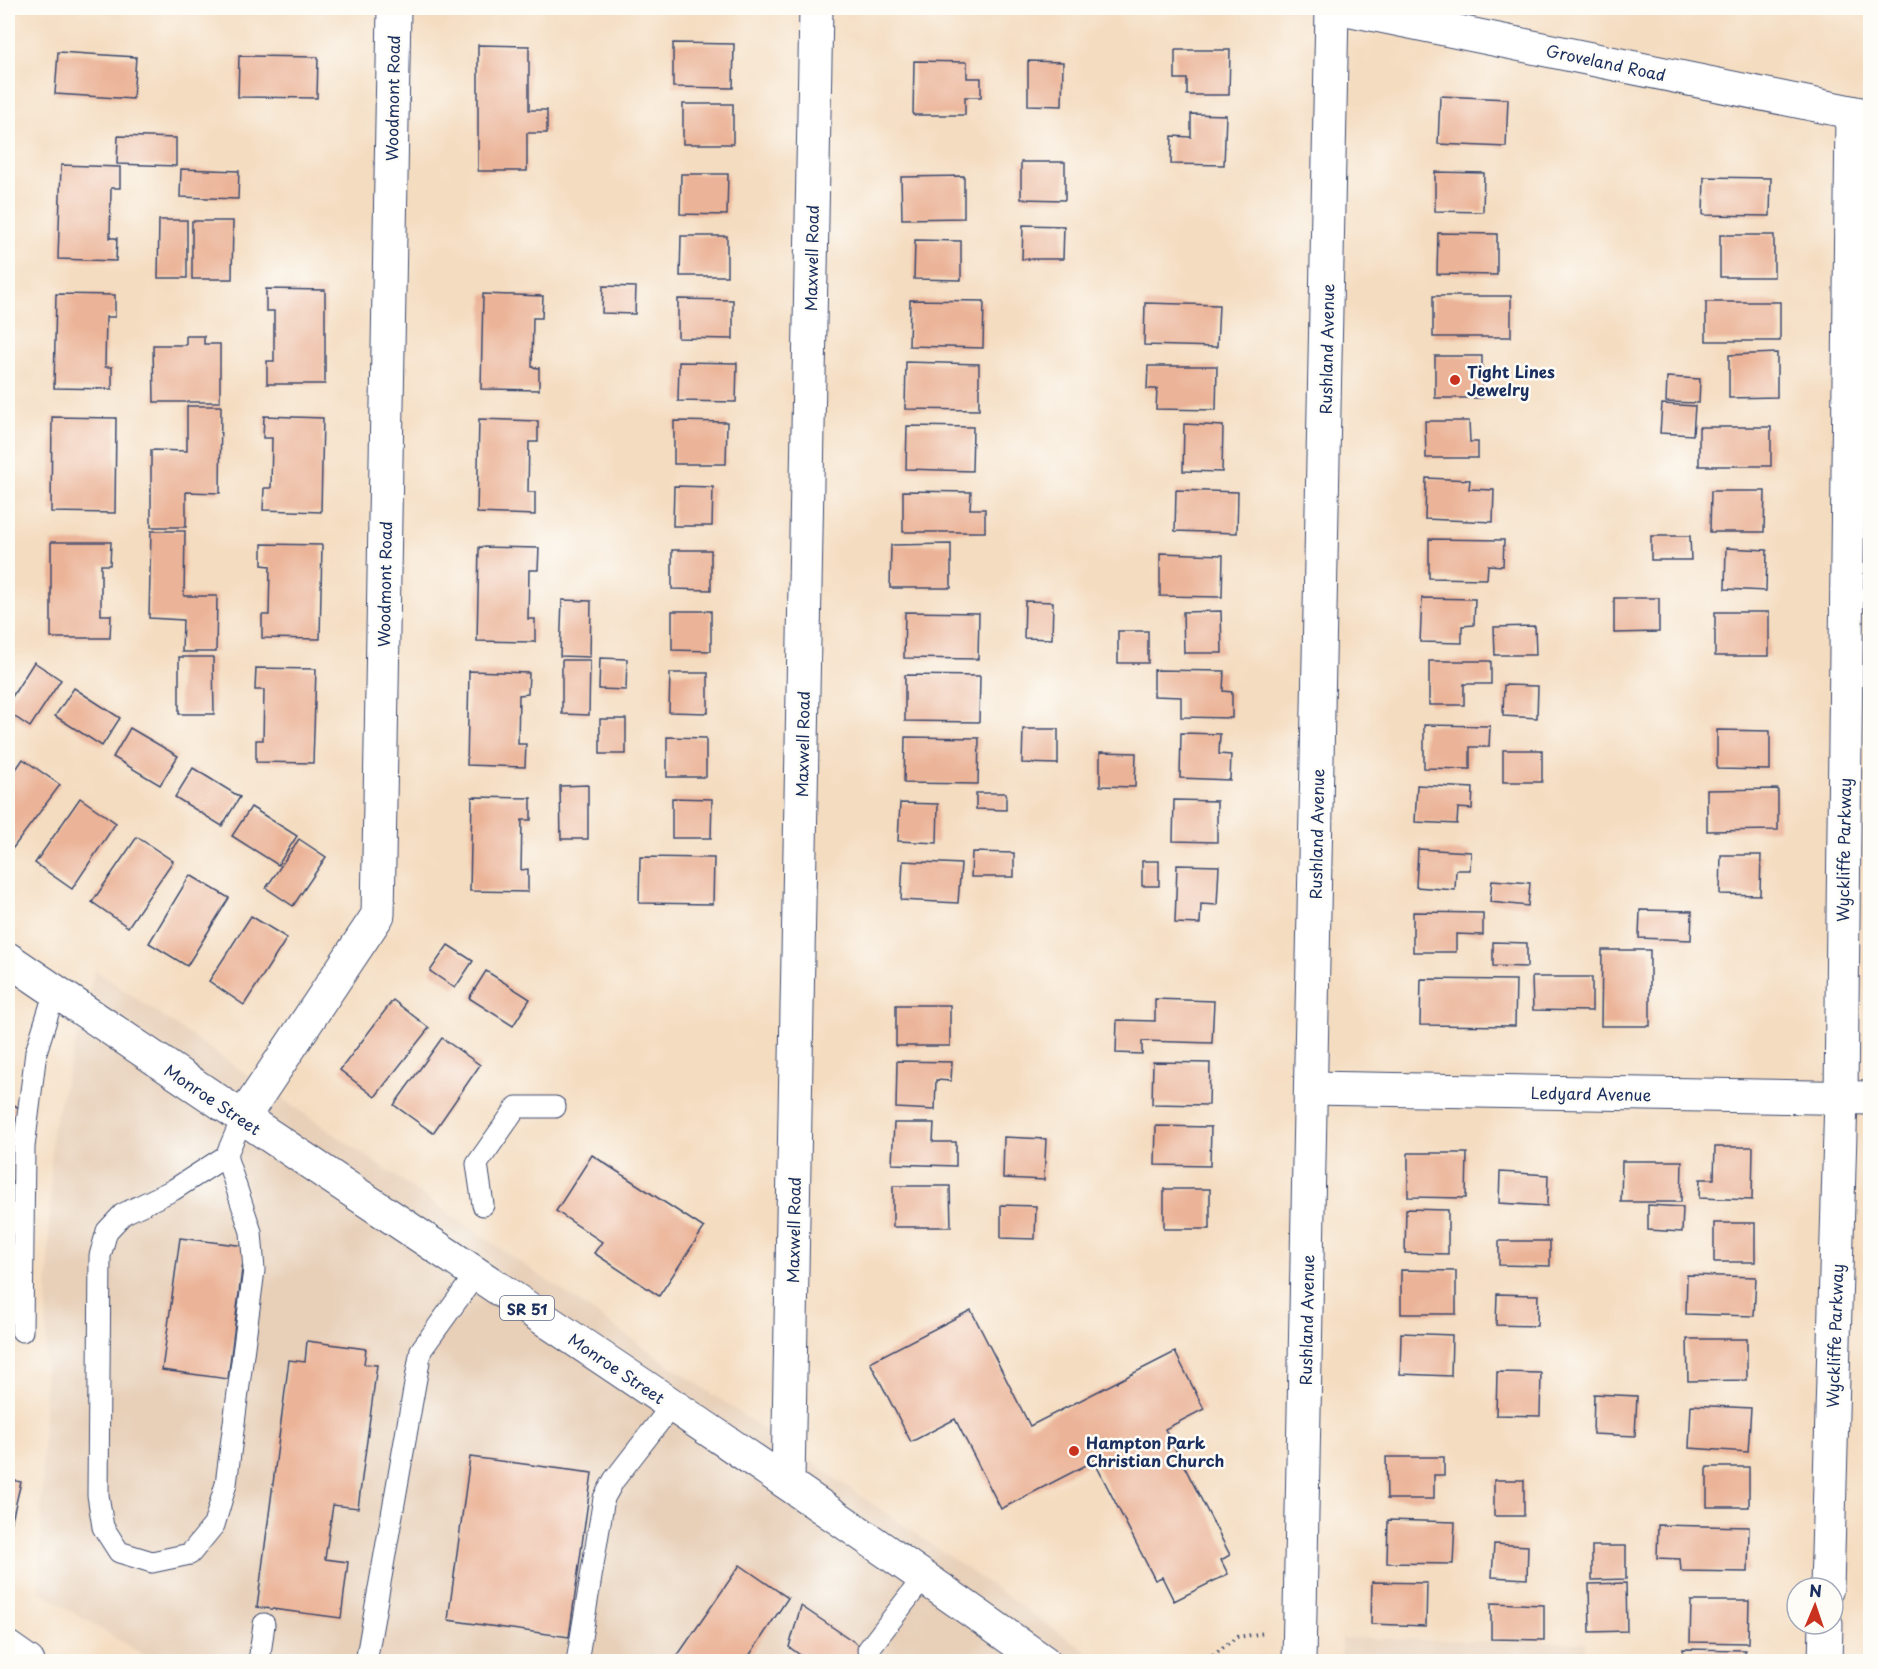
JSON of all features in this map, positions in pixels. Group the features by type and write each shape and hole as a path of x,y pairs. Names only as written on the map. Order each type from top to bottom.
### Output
{"street":[{"name":"Woodmont Road","path":"242,1119 378,915 394,8"},
{"name":"Maxwell Road","path":"788,1481 816,8"},
{"name":"Rushland Avenue","path":"1299,1662 1332,8"},
{"name":"Groveland Road","path":"1341,8 1861,114"},
{"name":"Wyckliffe Parkway","path":"1828,1576 1856,1097 1861,114"},
{"name":"Monroe Street","path":"8,959 242,1119 788,1481 1040,1660"},
{"name":"Ledyard Avenue","path":"1311,1088 1856,1097"},
{"path":"1825,1662 1826,1636"},
{"path":"8,1648 28,1662"}],"lane":[{"path":"22,1331 24,1148 36,1052 55,991"},
{"path":"483,1205 477,1164 517,1107 555,1107"},
{"path":"225,1156 251,1232 254,1270 226,1484 214,1525 190,1554 152,1562 119,1552 103,1527 98,1495 100,1256 107,1231 123,1214 174,1190 225,1156 242,1119"},
{"path":"366,1662 421,1350 476,1274"},
{"path":"577,1662 604,1498 614,1480 673,1404"},
{"path":"868,1650 924,1577"},
{"path":"259,1662 264,1624"}],"path":[{"path":"1203,1662 1237,1637 1271,1632"}],"shaded area":[{"path":"95,970 1101,1661 153,1661 39,1591 52,1131"},
{"path":"1341,1638 1586,1643 1586,1661 1340,1661"}],"building":[{"path":"673,43 734,44 733,88 673,87"},
{"path":"478,45 529,46 529,110 547,110 547,133 527,133 527,171 478,171"},
{"path":"1175,50 1230,50 1229,95 1187,95 1187,79 1175,79"},
{"path":"58,52 136,57 133,99 55,94"},
{"path":"239,56 318,57 317,98 238,97"},
{"path":"914,61 967,62 967,78 981,78 981,97 965,97 965,115 913,115"},
{"path":"1028,61 1063,62 1062,106 1028,105"},
{"path":"1440,96 1508,99 1506,147 1438,144"},
{"path":"683,104 733,104 733,144 683,144"},
{"path":"1191,114 1226,115 1224,165 1171,164 1172,136 1191,137"},
{"path":"118,136 176,138 176,166 117,164"},
{"path":"1021,162 1065,162 1065,200 1021,199"},
{"path":"61,165 120,167 120,188 111,188 110,238 117,238 116,261 58,259"},
{"path":"181,169 239,171 238,199 180,197"},
{"path":"1435,172 1484,173 1483,212 1435,211"},
{"path":"681,174 728,174 727,215 680,214"},
{"path":"964,176 964,218 902,219 901,177"},
{"path":"1704,177 1771,178 1770,216 1703,215"},
{"path":"159,220 187,220 187,278 158,278"},
{"path":"192,221 233,221 232,279 192,279"},
{"path":"1023,225 1064,226 1063,259 1022,259"},
{"path":"1438,233 1497,234 1497,275 1437,274"},
{"path":"1720,235 1774,235 1774,277 1720,277"},
{"path":"681,236 727,236 727,276 680,276"},
{"path":"915,240 961,241 961,280 914,279"},
{"path":"603,286 636,287 635,314 602,313"},
{"path":"266,289 325,290 325,384 267,384 267,361 274,361 274,311 266,311"},
{"path":"56,294 115,295 115,317 106,317 105,367 112,367 112,389 54,388"},
{"path":"483,294 543,296 542,318 533,318 532,367 539,368 539,390 481,389"},
{"path":"1433,296 1511,296 1511,337 1433,337"},
{"path":"678,299 733,300 733,339 678,338"},
{"path":"910,300 984,301 983,348 909,346"},
{"path":"1706,302 1780,302 1780,341 1706,341"},
{"path":"1145,303 1219,305 1217,347 1144,345"},
{"path":"186,336 204,336 204,344 220,344 220,402 154,402 153,345 186,345"},
{"path":"1777,353 1777,397 1729,398 1729,355"},
{"path":"1435,356 1482,356 1482,398 1435,398"},
{"path":"679,362 737,363 736,402 678,401"},
{"path":"906,362 979,364 979,410 905,409"},
{"path":"1148,366 1217,366 1216,410 1156,409 1157,389 1147,389"},
{"path":"1667,377 1700,379 1699,403 1666,402"},
{"path":"1662,404 1695,406 1693,435 1660,433"},
{"path":"187,406 221,406 220,493 186,492 186,527 151,527 151,450 187,451"},
{"path":"264,416 323,418 321,512 263,510 264,488 271,488 272,438 263,438"},
{"path":"52,417 116,418 115,513 51,512"},
{"path":"479,419 538,421 538,442 529,442 528,492 535,492 535,515 477,513"},
{"path":"674,421 727,422 726,464 674,464"},
{"path":"1425,421 1469,421 1470,442 1478,442 1478,458 1426,458"},
{"path":"1184,424 1223,426 1222,472 1183,471"},
{"path":"907,426 973,427 972,471 906,469"},
{"path":"1699,427 1771,427 1771,466 1699,466"},
{"path":"1426,478 1470,480 1469,489 1494,490 1493,522 1425,519"},
{"path":"674,486 713,487 712,526 673,526"},
{"path":"1176,490 1238,492 1237,533 1175,531"},
{"path":"903,491 971,492 970,509 985,509 985,532 903,532"},
{"path":"1711,491 1765,491 1764,532 1710,532"},
{"path":"151,531 185,531 184,596 217,596 216,652 182,652 183,620 149,618"},
{"path":"1651,536 1690,536 1691,560 1651,560"},
{"path":"1429,539 1504,540 1503,566 1488,565 1487,579 1429,578"},
{"path":"51,542 111,542 110,565 101,565 101,615 111,615 110,638 51,638"},
{"path":"262,544 322,545 320,639 262,638 262,615 269,615 270,566 262,565"},
{"path":"951,544 951,588 890,588 891,545"},
{"path":"479,547 539,548 538,570 529,570 528,619 535,619 535,642 477,641"},
{"path":"1726,548 1767,550 1766,591 1725,589"},
{"path":"672,550 711,550 711,590 672,589"},
{"path":"1160,553 1223,555 1222,597 1160,596"},
{"path":"1422,598 1475,599 1474,625 1462,626 1462,643 1420,642"},
{"path":"1614,598 1659,598 1659,632 1614,633"},
{"path":"562,600 591,601 590,657 560,656"},
{"path":"1025,601 1053,602 1052,639 1024,638"},
{"path":"672,611 711,611 711,651 672,650"},
{"path":"1221,611 1222,653 1184,653 1183,612"},
{"path":"905,612 979,613 978,659 904,658"},
{"path":"1715,612 1769,612 1769,656 1715,656"},
{"path":"1535,626 1536,655 1495,655 1494,627"},
{"path":"1118,631 1148,631 1148,663 1118,663"},
{"path":"179,657 213,657 214,714 179,714"},
{"path":"600,658 627,659 626,690 599,689"},
{"path":"562,660 590,660 589,715 562,714"},
{"path":"1429,661 1491,661 1491,684 1464,684 1464,705 1429,705"},
{"path":"34,662 61,680 30,727 8,712 8,703"},
{"path":"256,668 316,669 313,763 256,762 256,740 263,740 264,690 255,690"},
{"path":"1154,670 1224,671 1223,691 1232,692 1232,718 1181,717 1181,697 1154,696"},
{"path":"469,671 529,673 528,694 519,695 518,744 526,744 525,767 467,765"},
{"path":"670,673 708,673 708,713 669,712"},
{"path":"905,675 980,676 979,722 905,721"},
{"path":"1504,685 1538,686 1537,718 1503,716"},
{"path":"74,688 120,718 102,746 55,716"},
{"path":"600,719 626,719 626,754 600,754"},
{"path":"1424,725 1490,726 1489,747 1470,747 1470,769 1424,768"},
{"path":"130,728 178,756 160,785 113,757"},
{"path":"1023,729 1058,729 1058,764 1022,763"},
{"path":"1717,730 1770,731 1770,770 1717,769"},
{"path":"1181,733 1220,734 1219,754 1231,755 1230,780 1180,778"},
{"path":"667,737 706,738 706,777 667,777"},
{"path":"905,737 979,738 978,784 904,783"},
{"path":"1503,750 1542,750 1542,782 1503,782"},
{"path":"1100,752 1136,753 1135,787 1100,786"},
{"path":"23,759 60,785 13,848 8,844 8,781"},
{"path":"193,768 240,797 222,826 175,797"},
{"path":"588,785 588,839 561,839 560,786"},
{"path":"1417,785 1473,788 1472,809 1458,808 1457,824 1415,822"},
{"path":"1778,789 1778,830 1707,831 1707,790"},
{"path":"976,793 1006,793 1006,810 976,809"},
{"path":"472,797 531,798 531,820 522,820 521,870 528,869 528,892 470,891"},
{"path":"80,798 116,823 72,889 35,863"},
{"path":"672,798 712,799 711,838 672,838"},
{"path":"1174,800 1217,801 1217,842 1173,841"},
{"path":"900,803 938,804 937,843 898,841"},
{"path":"251,807 297,836 278,865 232,836"},
{"path":"137,837 173,861 128,927 92,902"},
{"path":"299,839 326,857 293,906 266,888"},
{"path":"1418,849 1471,852 1470,870 1456,870 1455,890 1416,887"},
{"path":"972,852 1014,853 1014,877 971,877"},
{"path":"1721,855 1761,855 1760,895 1720,894"},
{"path":"640,857 714,858 713,904 639,903"},
{"path":"903,861 961,864 958,903 901,900"},
{"path":"1142,861 1159,861 1159,886 1142,886"},
{"path":"1177,865 1219,866 1217,905 1201,904 1200,924 1175,923"},
{"path":"190,875 229,898 187,966 149,943"},
{"path":"1492,880 1530,883 1528,906 1490,902"},
{"path":"1640,910 1692,911 1691,940 1639,938"},
{"path":"1413,912 1483,913 1483,935 1456,934 1456,952 1413,952"},
{"path":"251,916 287,938 244,1005 209,981"},
{"path":"1493,942 1527,943 1527,967 1493,966"},
{"path":"448,945 473,961 455,988 430,971"},
{"path":"1602,950 1650,950 1650,1026 1601,1026"},
{"path":"486,971 530,999 513,1026 469,998"},
{"path":"1532,977 1592,977 1592,1011 1533,1010"},
{"path":"1421,979 1516,980 1515,1026 1420,1025"},
{"path":"1155,999 1214,1001 1212,1043 1142,1041 1142,1054 1116,1053 1117,1020 1155,1021"},
{"path":"393,1000 429,1028 375,1097 340,1070"},
{"path":"896,1005 950,1005 950,1046 896,1046"},
{"path":"442,1038 480,1065 433,1133 394,1105"},
{"path":"897,1061 952,1062 951,1081 936,1080 935,1110 896,1108"},
{"path":"1153,1062 1210,1063 1209,1105 1152,1104"},
{"path":"8,1101 22,1110 8,1133"},
{"path":"894,1123 934,1123 933,1142 956,1142 956,1166 892,1164"},
{"path":"1156,1126 1211,1127 1210,1166 1155,1165"},
{"path":"1004,1137 1046,1139 1044,1180 1003,1178"},
{"path":"1715,1147 1753,1147 1752,1200 1699,1198 1700,1179 1714,1179"},
{"path":"1408,1153 1467,1153 1466,1198 1408,1197"},
{"path":"592,1155 704,1228 659,1296 594,1253 602,1242 556,1211"},
{"path":"1622,1161 1682,1161 1681,1202 1621,1202"},
{"path":"1500,1172 1548,1175 1547,1206 1499,1203"},
{"path":"893,1186 950,1186 951,1227 893,1227"},
{"path":"1164,1189 1210,1189 1210,1229 1164,1229"},
{"path":"1001,1205 1036,1206 1035,1239 1001,1238"},
{"path":"1648,1205 1683,1207 1682,1232 1648,1230"},
{"path":"1406,1209 1448,1210 1448,1254 1405,1253"},
{"path":"1714,1223 1755,1223 1755,1262 1714,1262"},
{"path":"180,1238 245,1246 228,1379 162,1370"},
{"path":"1499,1241 1550,1241 1550,1266 1499,1265"},
{"path":"1401,1270 1456,1271 1456,1314 1401,1314"},
{"path":"1687,1275 1756,1277 1754,1316 1686,1314"},
{"path":"8,1278 12,1278 9,1360 8,1360"},
{"path":"1497,1294 1538,1295 1537,1326 1496,1325"},
{"name":"Hampton Park Christian Church","path":"971,1310 1030,1426 1175,1352 1204,1409 1165,1429 1230,1555 1221,1560 1228,1574 1174,1601 1162,1577 1155,1580 1094,1461 1001,1509 955,1419 911,1442 870,1362"},
{"path":"1401,1333 1452,1335 1451,1376 1400,1374"},
{"path":"1687,1339 1747,1339 1747,1380 1688,1381"},
{"path":"307,1341 366,1349 364,1364 377,1365 358,1508 333,1505 325,1559 348,1562 341,1618 257,1607 289,1360 305,1362"},
{"path":"1497,1372 1541,1373 1540,1416 1496,1415"},
{"path":"1594,1394 1637,1396 1635,1436 1593,1434"},
{"path":"1691,1405 1751,1408 1748,1452 1689,1448"},
{"path":"470,1457 592,1473 569,1637 448,1620"},
{"path":"1386,1457 1444,1457 1444,1475 1434,1475 1434,1499 1387,1499"},
{"path":"1707,1467 1749,1467 1749,1507 1707,1507"},
{"path":"8,1479 21,1482 8,1537"},
{"path":"1494,1480 1524,1480 1524,1516 1494,1516"},
{"path":"1388,1520 1455,1522 1453,1564 1387,1563"},
{"path":"1658,1525 1749,1527 1748,1572 1681,1571 1680,1559 1657,1558"},
{"path":"1494,1544 1528,1546 1527,1579 1492,1577"},
{"path":"1592,1546 1626,1546 1626,1579 1592,1580"},
{"path":"740,1565 788,1598 745,1662 673,1662"},
{"path":"1372,1582 1427,1583 1426,1626 1371,1624"},
{"path":"1626,1583 1627,1631 1590,1632 1589,1584"},
{"path":"1691,1601 1749,1601 1748,1643 1690,1642"},
{"path":"1491,1603 1544,1605 1544,1640 1491,1639"},
{"path":"801,1606 884,1662 810,1662 789,1647"},
{"path":"1683,1649 1745,1650 1745,1662 1683,1662"}],"place":[{"name":"Tight Lines Jewelry","path":"1455,380"},
{"name":"Hampton Park Christian Church","path":"1074,1451"}]}
